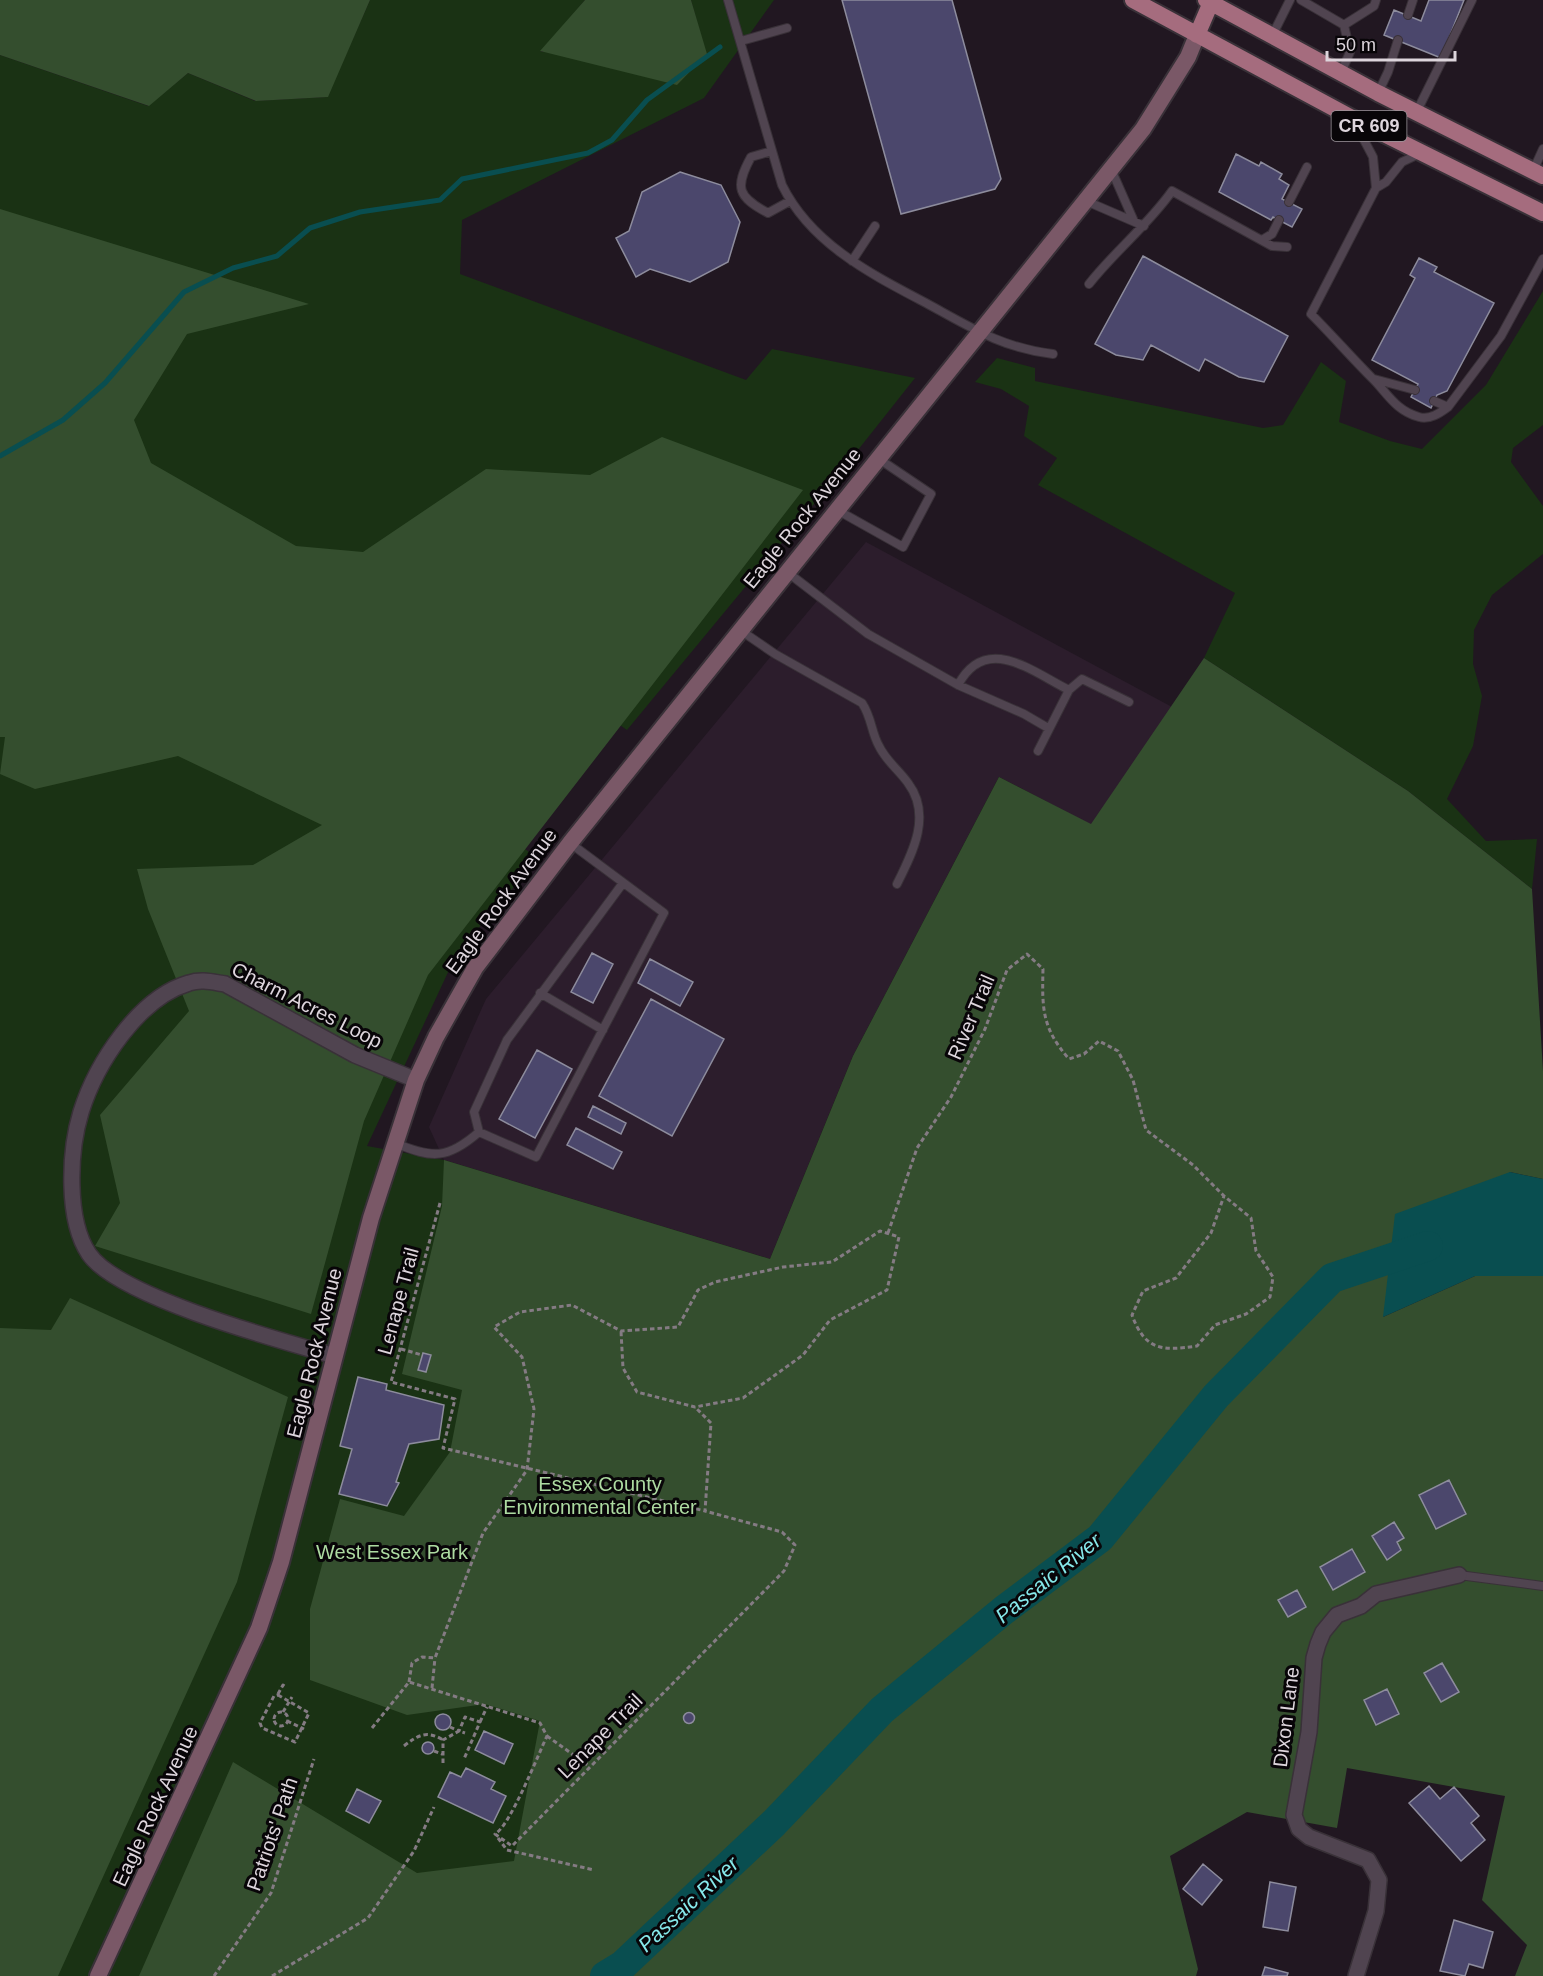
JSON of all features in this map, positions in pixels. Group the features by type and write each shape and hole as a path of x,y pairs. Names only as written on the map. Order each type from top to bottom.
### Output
{"main road":[{"name":"CR 609","path":"1133,0 1352,118 1543,213"},
{"name":"CR 609","path":"1209,1 1416,113 1538,174"},
{"name":"Eagle Rock Avenue","path":"98,1976 259,1628 281,1562 393,1143 416,1080 436,1037 475,968 570,843 1143,129 1188,57 1209,1"}],"street":[{"name":"Charm Acres Loop","path":"335,1356 265,1335 159,1298 130,1286 104,1271 90,1254 81,1236 72,1199 74,1154 81,1113 100,1070 126,1029 162,998 188,983 206,980 225,984 355,1055 416,1080"},
{"name":"Dixon Lane","path":"1356,1976 1376,1911 1379,1881 1368,1860 1309,1837 1299,1829 1293,1815 1309,1732 1314,1658 1323,1632 1337,1615 1361,1606 1376,1594 1459,1575"}],"lane":[{"path":"728,0 771,151 790,201 824,239 852,261 978,332 1022,350 1053,354"},
{"path":"1272,36 1290,0"},
{"path":"1301,0 1344,25 1350,52 1341,73"},
{"path":"1344,25 1374,6 1376,0"},
{"path":"1408,15 1413,0"},
{"path":"1416,113 1472,0"},
{"path":"741,41 787,28"},
{"path":"1378,93 1388,72 1398,40"},
{"path":"1352,118 1373,157 1376,188"},
{"path":"1538,174 1543,149"},
{"path":"771,151 751,158 741,177 742,195 750,204 768,213 790,201"},
{"path":"1422,153 1402,162 1386,182 1376,188 1311,314 1354,362 1374,379 1392,403 1419,417 1438,415 1448,407 1501,336 1543,259"},
{"path":"1289,202 1306,167"},
{"path":"1111,170 1133,219"},
{"path":"1089,284 1112,255 1144,226 1172,191 1262,240 1281,248 1287,247"},
{"path":"1086,201 1133,219 1144,226"},
{"path":"1262,240 1272,234 1279,220"},
{"path":"852,261 875,226"},
{"path":"1374,379 1415,390"},
{"path":"1434,400 1448,407"},
{"path":"836,510 903,547 931,494 877,458"},
{"path":"786,571 867,634 958,685 1024,714 1048,728"},
{"path":"739,630 775,654 862,703 871,717 878,745 908,783 918,800 920,818 917,840 897,884"},
{"path":"958,685 972,665 980,661 1001,658 1069,690"},
{"path":"1038,751 1069,690 1083,678 1129,702"},
{"path":"479,1132 536,1157 664,913 570,843"},
{"path":"479,1132 474,1112 507,1040 623,883"},
{"path":"540,993 603,1029"},
{"path":"393,1143 417,1152 446,1155 460,1149 479,1132"},
{"path":"1459,1575 1543,1586"}],"path":[{"name":"River Trail","path":"888,1233 917,1149 951,1097 985,1029 1007,970 1027,954 1043,969 1042,1006 1053,1040 1070,1059 1084,1054 1099,1041 1118,1051 1133,1080 1146,1130 1193,1165 1224,1197 1251,1218 1256,1251 1273,1277 1270,1297 1246,1314 1215,1325 1197,1346 1167,1350 1139,1335 1132,1315 1143,1291 1176,1278 1211,1233 1224,1197"},
{"name":"Lenape Trail","path":"440,1203 391,1382 455,1399 443,1448 527,1470"},
{"path":"432,1688 435,1658 483,1533 527,1470 534,1409 522,1357 495,1327 520,1312 572,1305 621,1331 678,1327 698,1290 715,1282 783,1267 832,1262 880,1231 899,1237 887,1290 830,1320 803,1355 743,1398 694,1407 638,1392 623,1368 621,1331"},
{"path":"400,1349 422,1355"},
{"path":"527,1470 705,1511 711,1423 694,1407"},
{"name":"Lenape Trail","path":"408,1682 540,1723 547,1736 514,1806 500,1832 495,1834 512,1846 784,1571 795,1545 782,1532 705,1511"},
{"path":"372,1728 408,1682 412,1664 422,1657 435,1658"},
{"path":"278,1695 308,1710 303,1729 295,1742 262,1728 261,1723 274,1696 278,1695 283,1685 286,1687"},
{"path":"275,1716 283,1712 290,1699"},
{"path":"464,1758 487,1707"},
{"path":"266,1712 275,1716 278,1725 273,1734"},
{"path":"283,1712 287,1721 303,1729"},
{"path":"443,1740 459,1731 465,1717 480,1722"},
{"path":"278,1725 287,1721"},
{"path":"450,1727 465,1733"},
{"path":"404,1746 424,1734 434,1735 443,1740"},
{"path":"547,1736 589,1766"},
{"path":"443,1740 443,1762"},
{"path":"434,1751 442,1754"},
{"name":"Patriots' Path","path":"214,1976 271,1893 314,1759"},
{"path":"272,1976 368,1918 418,1842 434,1807"},
{"path":"495,1834 507,1850 594,1870"}],"shaded area":[{"path":"866,542 1172,707 1091,825 999,777 853,1056 770,1259 444,1160 429,1127 486,999"},
{"path":"1510,1172 1543,1179 1543,1276 1475,1276 1383,1317 1395,1214"}],"green space":[{"path":"0,0 370,0 328,97 256,101 188,73 149,106 0,55"},
{"name":"West Essex Park","path":"370,0 585,0 541,52 706,54 691,0 774,0 704,98 462,220 460,274 746,380 772,349 915,378 835,479 820,484 828,487 627,730 491,636 403,754 538,859 457,953 367,1146 444,1160 770,1259 853,1056 999,777 1091,825 463,1976 0,1976 0,55 148,106 188,73 255,101 327,97"},
{"path":"585,0 691,0 707,54 677,85 540,51"},
{"path":"0,209 309,304 187,334 134,420 151,463 296,546 363,552 486,469 590,475 662,437 803,490 428,975 364,1121 311,1314 95,1246 120,1203 100,1115 189,1011 148,909 137,869 253,865 322,825 178,756 35,789 0,774 5,737 0,737"},
{"path":"1543,291 1543,425 1513,448 1511,462 1543,506 1543,554 1492,595 1474,630 1473,664 1482,696 1473,746 1447,799 1486,841 1537,839 1532,889 1408,791 1204,658 1235,593 1038,485 1057,458 1024,436 1029,406 1001,389 975,382 997,358 1035,368 1035,381 1263,428 1283,425 1321,362 1346,381 1339,422 1390,441 1422,449 1486,385"},
{"name":"Essex County Environmental Center","path":"1204,658 1408,791 1532,889 1543,1071 1543,1179 1510,1172 1383,1317 1475,1276 1543,1276 1543,1976 1515,1976 1527,1945 1482,1900 1505,1796 1347,1768 1337,1828 1247,1812 1170,1856 1198,1969 1196,1976 139,1976 233,1762 417,1873 514,1861 540,1721 485,1704 407,1715 310,1680 310,1609 340,1499 404,1516 450,1452 462,1390 402,1374 442,1206 444,1160 770,1259 853,1056 999,777 1091,824"},
{"path":"70,1298 288,1397 237,1582 58,1976 0,1976 0,1328 51,1330"}],"building":[{"path":"842,0 952,0 1001,179 995,189 901,214"},
{"path":"1429,0 1464,0 1441,58 1384,35 1394,10 1421,21"},
{"path":"1236,154 1259,166 1261,162 1282,174 1279,179 1289,185 1282,199 1302,209 1292,227 1273,217 1271,220 1219,192"},
{"path":"680,172 721,185 740,222 728,262 690,282 650,269 636,277 616,238 629,231 642,192"},
{"path":"1143,256 1288,336 1264,382 1239,377 1205,359 1199,371 1151,345 1143,360 1116,355 1095,344"},
{"path":"1419,258 1437,267 1434,272 1494,303 1447,391 1437,395 1431,408 1411,397 1418,384 1372,360 1415,278 1410,275"},
{"path":"592,953 613,964 593,1003 571,992"},
{"path":"650,959 693,982 680,1006 638,983"},
{"path":"651,999 724,1039 672,1136 599,1096"},
{"path":"537,1050 572,1069 535,1138 499,1119"},
{"path":"593,1106 626,1123 621,1134 588,1117"},
{"path":"576,1128 622,1152 613,1169 567,1145"},
{"path":"423,1353 431,1355 426,1372 418,1370"},
{"path":"358,1377 387,1384 386,1390 444,1405 439,1439 409,1444 396,1482 399,1483 387,1506 339,1494 352,1449 340,1446"},
{"path":"1449,1480 1466,1514 1436,1529 1419,1495"},
{"path":"1394,1522 1404,1538 1397,1542 1401,1550 1387,1560 1372,1536"},
{"path":"1352,1549 1365,1572 1333,1590 1320,1567"},
{"path":"1297,1590 1306,1607 1288,1617 1278,1600"},
{"path":"1442,1663 1459,1692 1441,1702 1424,1673"},
{"path":"1387,1689 1399,1714 1376,1725 1364,1700"},
{"path":"689,1712 695,1718 689,1724 683,1718"},
{"path":"440,1714 446,1714 451,1722 449,1728 440,1730 435,1725 435,1719"},
{"path":"484,1731 513,1744 504,1764 475,1750"},
{"path":"430,1742 433,1743 433,1753 426,1754 423,1753 422,1746 423,1743"},
{"path":"466,1768 495,1782 491,1789 506,1796 493,1823 438,1797 450,1772 461,1777"},
{"path":"1429,1786 1440,1799 1454,1787 1479,1816 1471,1823 1485,1840 1461,1861 1409,1803"},
{"path":"357,1789 381,1801 369,1823 346,1811"},
{"path":"1203,1864 1222,1880 1202,1905 1183,1889"},
{"path":"1270,1882 1296,1887 1288,1931 1263,1927"},
{"path":"1454,1920 1493,1932 1483,1968 1469,1964 1465,1976 1440,1971"},
{"path":"1265,1967 1288,1973 1287,1976 1262,1976"}],"waterway":[{"path":"0,456 63,420 105,383 184,292 233,268 277,256 310,228 360,212 440,200 462,179 588,153 612,140 647,100 720,47"},
{"name":"Passaic River","path":"605,1976 623,1965 774,1823 882,1710 1004,1610 1100,1538 1216,1396 1332,1278 1428,1246"}]}
